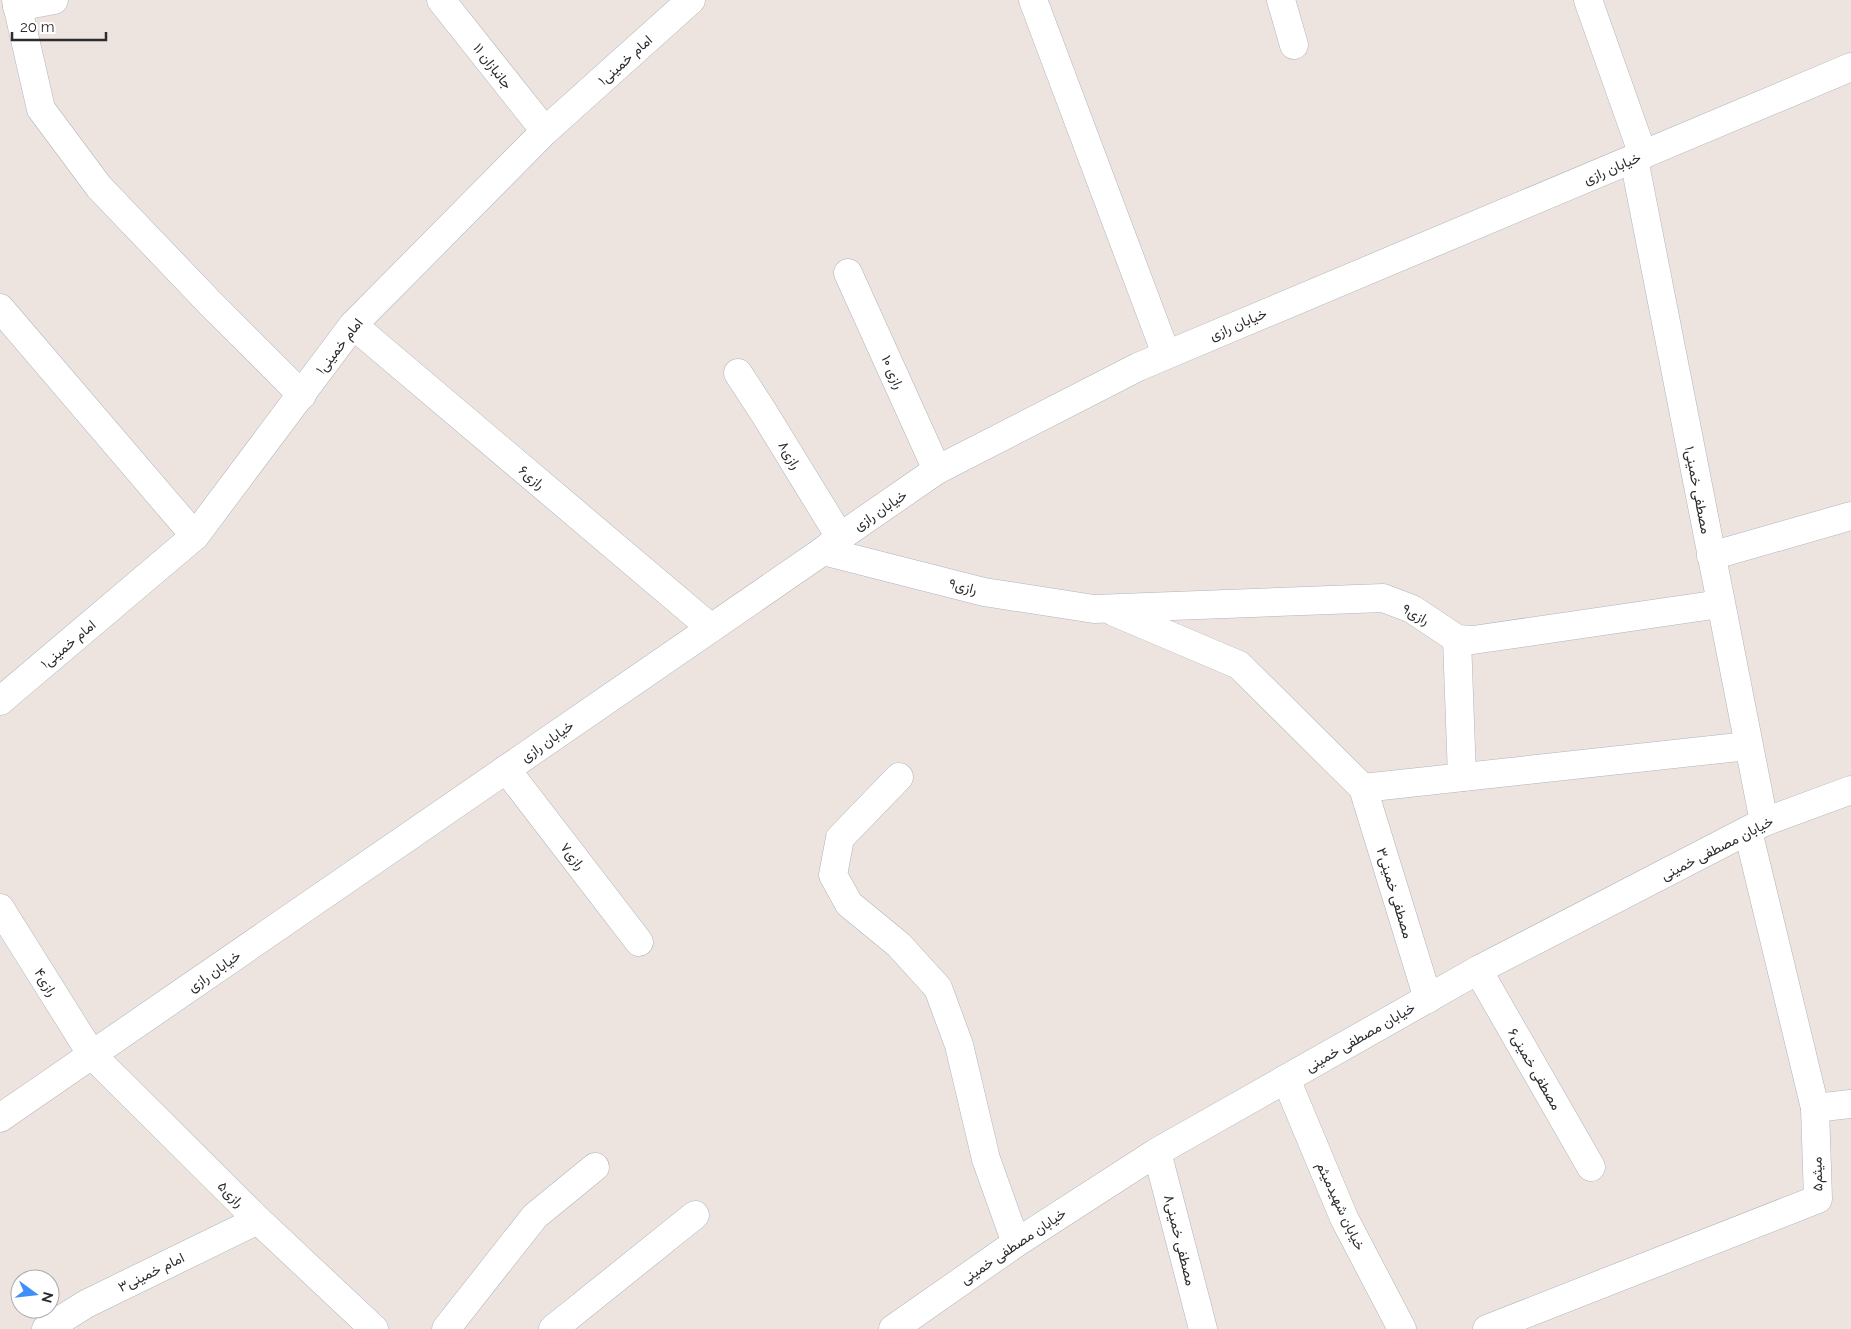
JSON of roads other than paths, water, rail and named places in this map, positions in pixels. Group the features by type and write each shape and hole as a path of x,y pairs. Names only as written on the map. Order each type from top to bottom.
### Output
{"street":[{"path":"54,0 17,3 41,109 99,187 209,302 302,395"},
{"name":"جانبازان ۱۱","path":"441,0 544,132"},
{"name":"امام خمینی۱","path":"0,701 195,536 302,395 352,325 544,132 691,0"},
{"path":"1033,0 1166,354"},
{"path":"1281,0 1294,45"},
{"name":"مصطفی خمینی۱","path":"1588,0 1639,157 1711,556 1748,746 1756,826"},
{"name":"خیابان رازی","path":"0,1118 938,470 1166,354 1851,67"},
{"name":"رازی ۱۰","path":"848,273 938,470"},
{"path":"0,308 195,536"},
{"name":"رازی۶","path":"352,325 711,628"},
{"name":"رازی۸","path":"738,373 764,413 831,544"},
{"path":"1711,556 1851,516"},
{"name":"رازی۹","path":"831,544 984,592 1094,609 1382,598 1412,609 1457,639"},
{"path":"1462,777 1457,639 1473,640 1720,604"},
{"name":"رازی۹","path":"1106,609 1239,665 1363,788"},
{"path":"1363,788 1748,746"},
{"name":"رازی۷","path":"506,769 639,942"},
{"path":"900,777 840,838 833,875 849,904 899,945 938,988 959,1045 986,1159 1016,1243"},
{"name":"مصطفی خمینی۳","path":"1363,788 1428,999"},
{"name":"خیابان مصطفی خمینی","path":"899,1327 1016,1243 1157,1152 1478,970 1756,826 1851,790"},
{"name":"میثم۵","path":"1487,1329 1818,1199 1815,1108 1756,826"},
{"name":"رازی۴","path":"0,908 92,1055"},
{"name":"مصطفی خمینی۶","path":"1478,970 1592,1167"},
{"name":"رازی۵","path":"92,1055 258,1220 374,1329"},
{"name":"خیابان شهیدمیثم","path":"1286,1079 1344,1218 1402,1329"},
{"path":"1815,1108 1851,1104"},
{"name":"مصطفی خمینی۸","path":"1157,1152 1203,1329"},
{"path":"446,1329 535,1216 595,1166"},
{"path":"553,1329 695,1215"},
{"name":"امام خمینی۳","path":"46,1329 86,1304 258,1220"}]}
